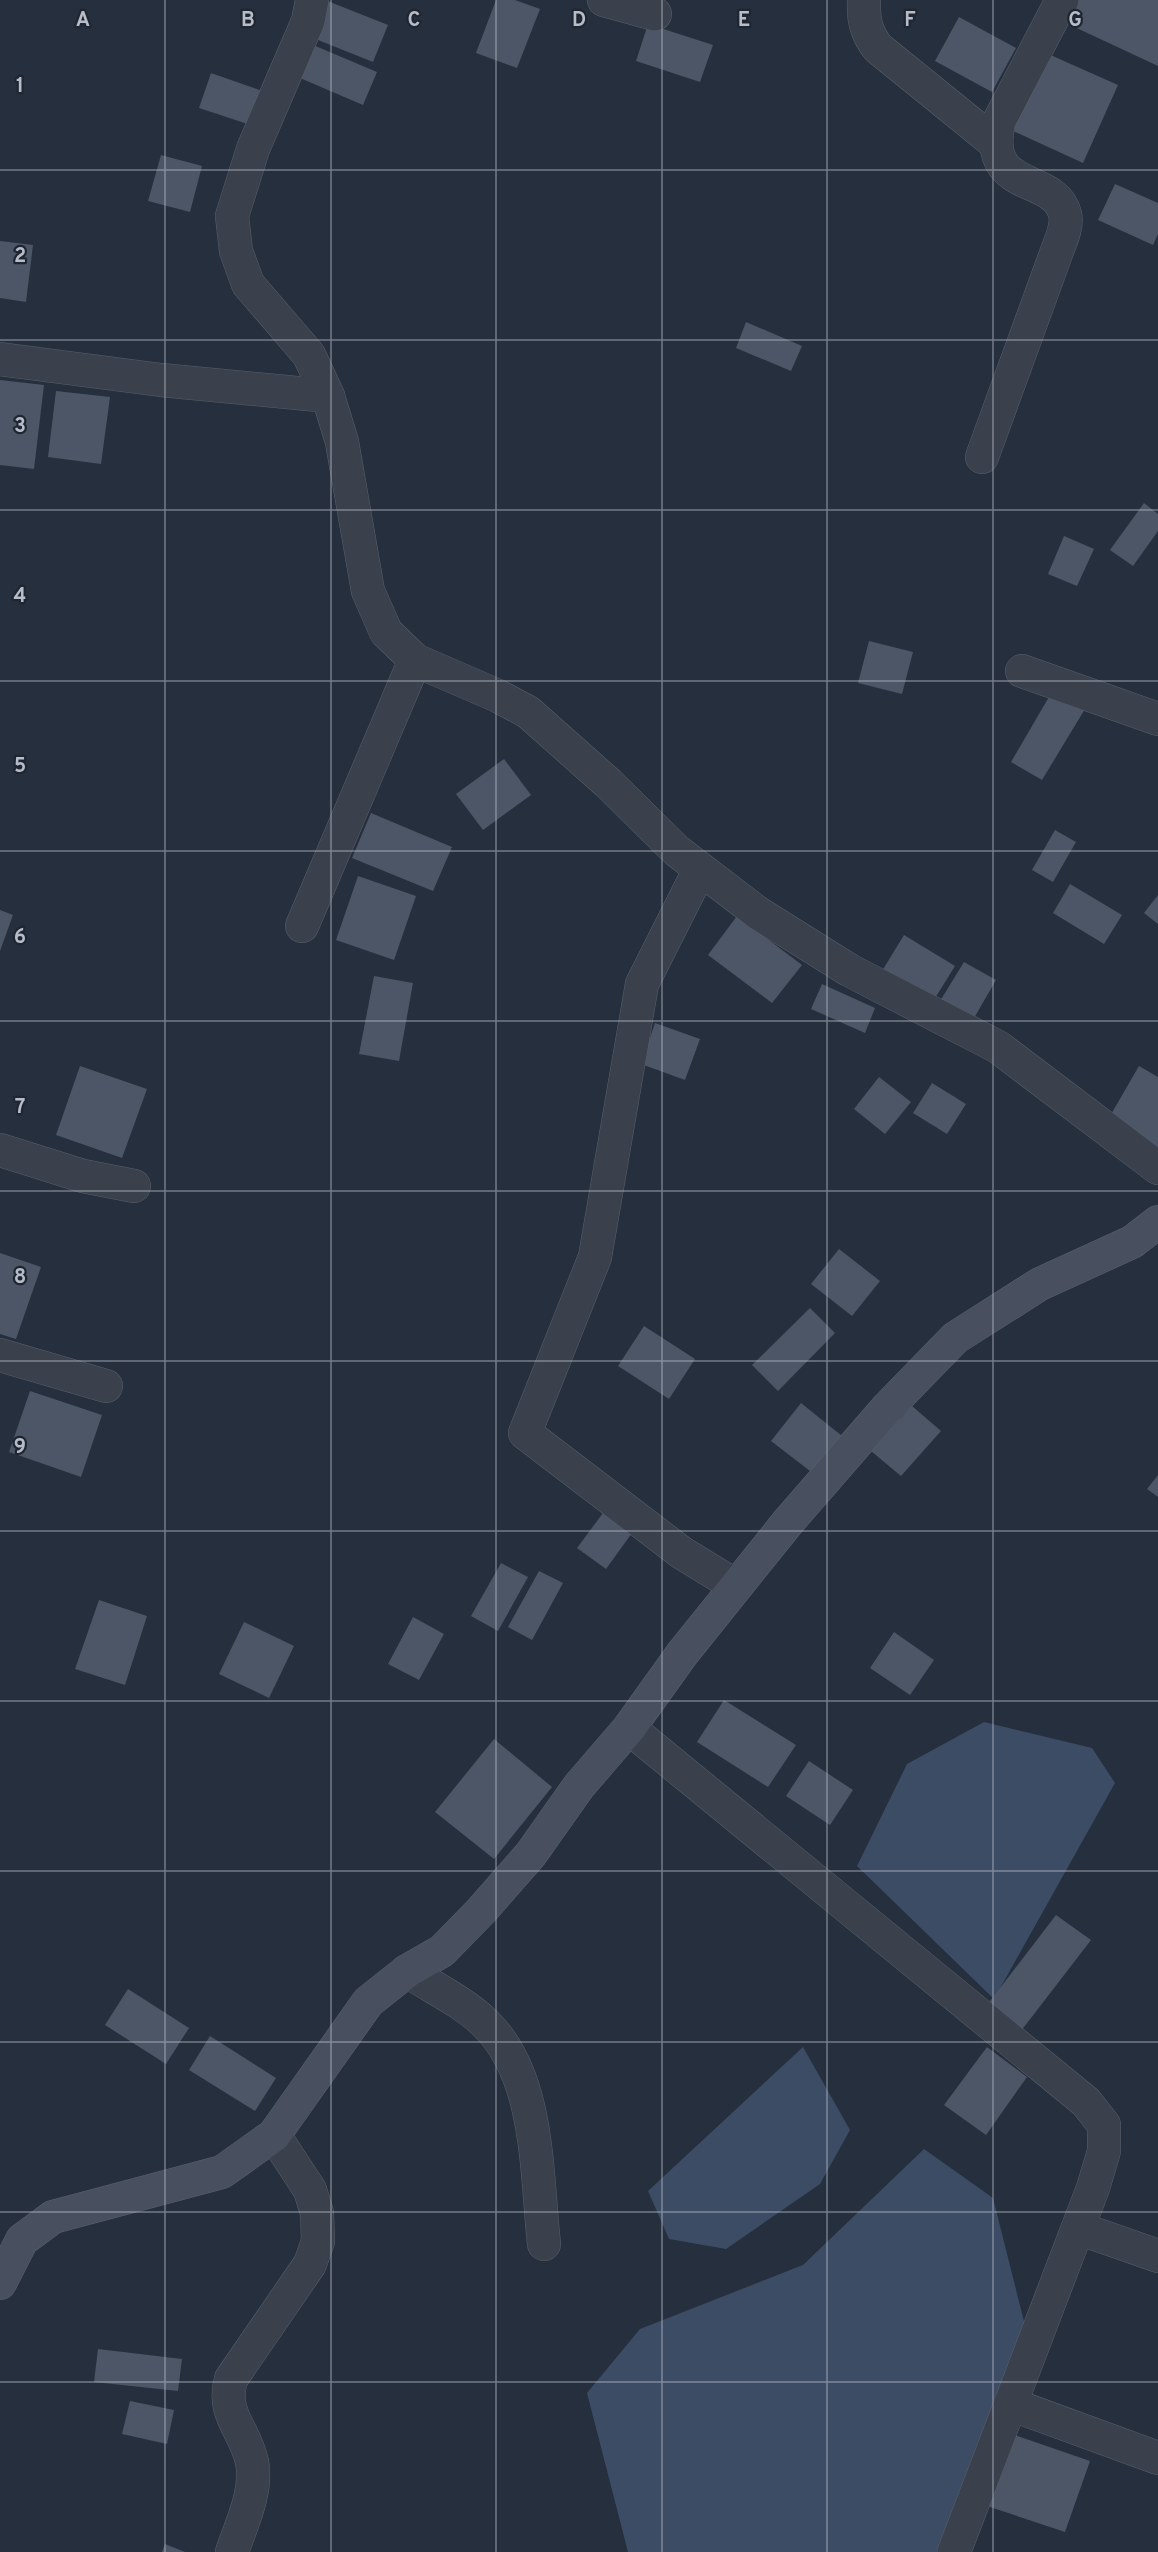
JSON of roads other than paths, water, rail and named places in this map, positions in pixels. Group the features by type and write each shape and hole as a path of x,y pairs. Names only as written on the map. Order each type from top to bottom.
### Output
{"street":[{"path":"312,0 308,21 253,149 232,216 236,251 248,284 309,355 328,396 342,442 368,591 386,632 415,660 528,712 608,783 677,851 758,913 849,970 998,1047 1158,1168"},
{"path":"604,0 655,14"},
{"path":"864,0 864,19 868,35 878,48 994,142"},
{"path":"982,456 1064,230 1065,215 1058,201 1018,177 998,161 994,142 999,122 1062,0"},
{"path":"0,359 161,380 328,396"},
{"path":"302,926 415,660"},
{"path":"1022,671 1158,719"},
{"path":"700,868 642,984 595,1257 525,1433 682,1552 736,1586"},
{"path":"0,1150 83,1176 134,1186"},
{"path":"0,2283 22,2240 53,2217 222,2172 274,2135 369,2002 407,1971 442,1951 482,1910 531,1854 579,1786 629,1728 736,1586 852,1447 954,1338 1040,1284 1132,1242 1158,1222"},
{"path":"0,1355 106,1386"},
{"path":"629,1728 1086,2102 1104,2125 1104,2151 1078,2228 954,2552"},
{"path":"407,1971 483,2021 506,2046 517,2069 529,2108 544,2244"},
{"path":"232,2552 251,2491 253,2464 226,2396 231,2379 310,2264 318,2241 317,2213 310,2190 274,2135"},
{"path":"1078,2228 1158,2256"},
{"path":"1010,2404 1158,2458"}],"water":[{"path":"984,1722 1092,1748 1115,1783 994,1999 857,1866 907,1764"},
{"path":"803,2047 850,2130 820,2184 726,2249 669,2239 648,2191"},
{"path":"924,2149 993,2198 1030,2345 945,2552 628,2552 587,2393 640,2329 803,2265"}]}
